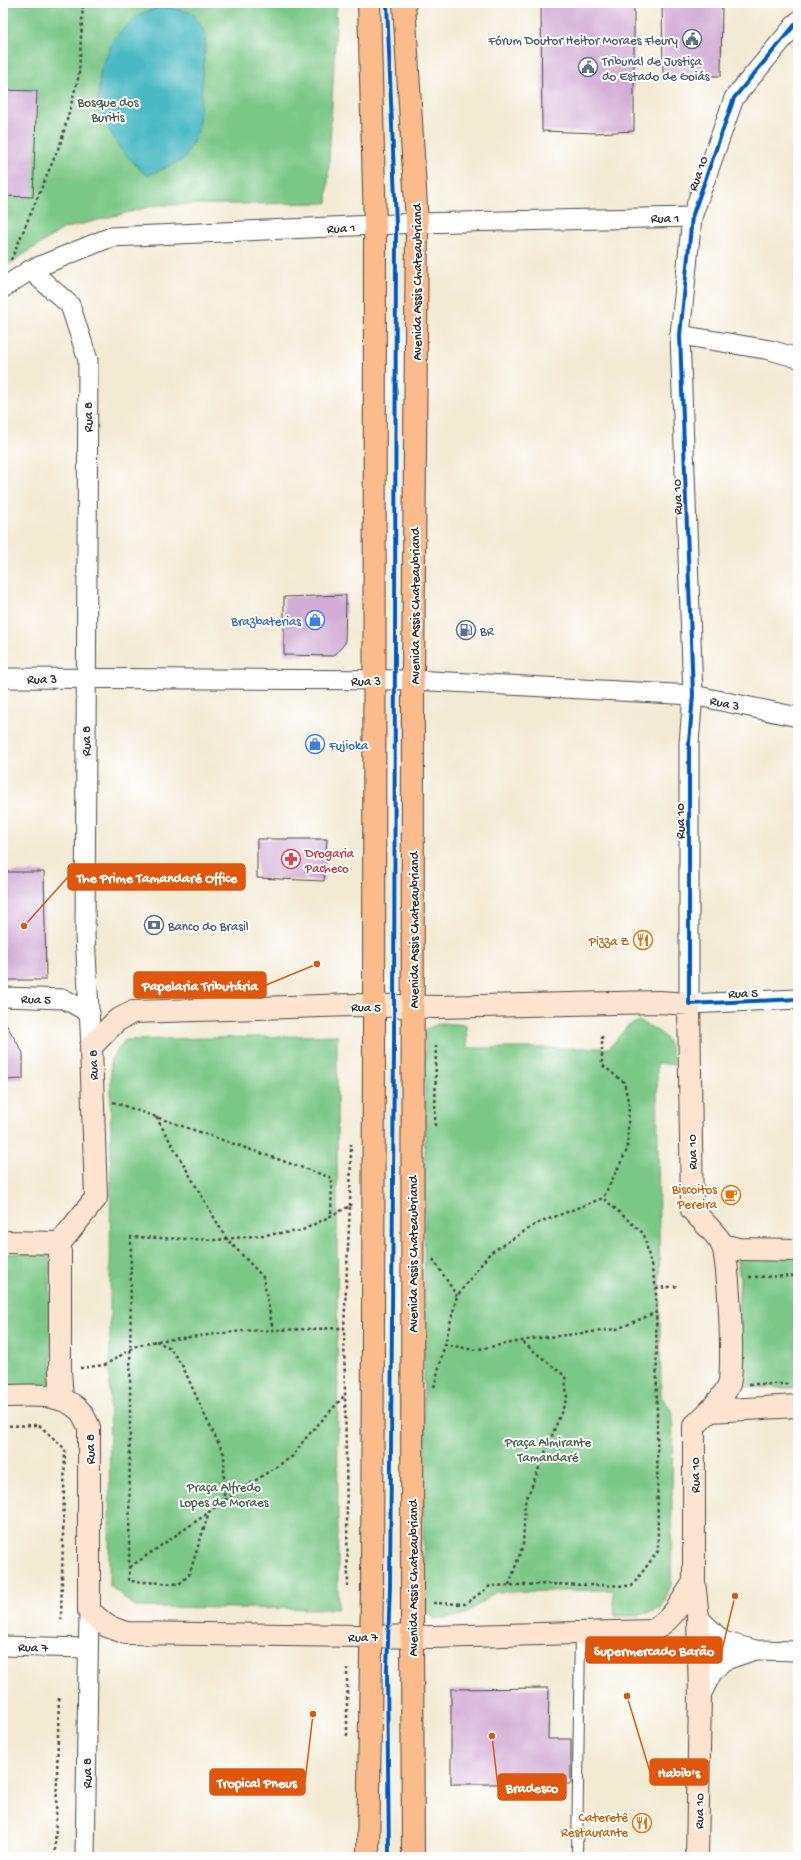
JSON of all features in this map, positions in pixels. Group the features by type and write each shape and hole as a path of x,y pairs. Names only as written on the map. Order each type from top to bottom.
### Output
{"main road":[{"path":"368,1857 371,1636 375,681 375,226 369,3"},
{"name":"Avenida Assis Chateaubriand","path":"404,3 418,223 413,680 413,1857"},
{"name":"Rua 5","path":"92,1047 116,1021 133,1012 353,1005 412,1007 659,1002 689,1004"},
{"name":"Rua 10","path":"689,1004 692,1210 722,1245 728,1281 731,1365 729,1384 710,1411 694,1426 694,1582 698,1617 700,1697 697,1857"},
{"name":"Rua 8","path":"60,1243 96,1198 92,1047"},
{"path":"3,1242 60,1243 60,1370 62,1399 41,1396 3,1396"},
{"path":"722,1245 738,1248 798,1250"},
{"name":"Rua 8","path":"62,1399 79,1409 89,1427 89,1611"},
{"path":"710,1411 798,1406"},
{"name":"Rua 7","path":"89,1611 107,1626 126,1633 412,1636 651,1631 663,1625 673,1615 694,1582"}],"street":[{"name":"Rua 10","path":"689,1004 689,743 693,695 680,334 692,217 734,98 798,21"},
{"name":"Rua 1","path":"3,288 30,270 111,237 418,223 692,217"},
{"name":"Rua 8","path":"30,270 70,305 88,360 85,935 92,1047"},
{"path":"680,334 770,350 798,358"},
{"name":"Rua 3","path":"3,678 413,680 693,695 798,717"},
{"name":"Rua 5","path":"3,997 64,999 90,1013"},
{"name":"Rua 5","path":"689,1004 798,999"},
{"name":"Rua 8","path":"85,1857 87,1648 89,1611"},
{"path":"698,1617 722,1641 756,1650 798,1650"},
{"name":"Rua 7","path":"3,1646 87,1648"},
{"path":"700,1697 712,1673 723,1661 756,1650"}],"lane":[{"path":"577,1857 580,1632"}],"path":[{"path":"9,263 61,142 79,76 84,3"},
{"path":"432,1393 457,1296 490,1253 536,1224 603,1198 626,1150 629,1105 624,1082 602,1065 602,1036"},
{"path":"435,1133 436,1046"},
{"path":"93,1095 332,1178 331,1216"},
{"path":"156,1116 226,1238 263,1276 273,1330"},
{"path":"432,1598 433,1604 465,1604 490,1586 549,1584 632,1586 658,1551 656,1288 644,1234 603,1198"},
{"path":"209,1512 189,1575 179,1584 129,1581 131,1237 216,1240 301,1231 350,1206 344,1328 348,1586"},
{"path":"433,1258 457,1296"},
{"path":"728,1281 747,1277 798,1276"},
{"path":"656,1288 679,1286"},
{"path":"444,1344 474,1350 521,1341 617,1329 657,1312"},
{"path":"60,1370 105,1365 136,1346 156,1341 242,1331 344,1328"},
{"path":"156,1341 170,1348 183,1367 224,1454 224,1500"},
{"path":"508,1586 523,1545 525,1503 567,1398 565,1376 521,1341"},
{"path":"729,1384 798,1384"},
{"path":"129,1567 224,1500 293,1456 304,1440 346,1395"},
{"path":"3,1426 39,1426 65,1449 61,1620"},
{"path":"55,1857 59,1695"}],"green space":[{"name":"Bosque dos Buritis","path":"3,3 337,3 327,203 157,205 63,229 3,268"},
{"name":"Praça Almirante Tamandaré","path":"639,1021 660,1033 668,1042 674,1065 657,1063 661,1396 673,1412 671,1585 661,1609 637,1616 615,1616 613,1590 496,1592 462,1616 435,1619 423,1609 425,1029 442,1023 466,1025 467,1048 609,1048 628,1026"},
{"name":"Praça Alfredo Lopes de Moraes","path":"337,1035 338,1609 135,1607 109,1585 111,1059 125,1040"},
{"path":"42,1253 50,1255 52,1386 3,1385 3,1254"},
{"path":"736,1255 798,1255 798,1388 732,1387 735,1367 740,1279"}],"water":[{"path":"162,6 193,13 206,35 198,132 183,160 147,176 121,150 98,110 100,73 114,38 139,15"}],"building":[{"name":"Tribunal de Justiça do Estado de Goiás","path":"541,3 634,3 634,131 597,133 542,131"},
{"name":"Fórum Doutor Heitor Moraes Fleury","path":"662,3 722,3 721,76 663,76"},
{"path":"3,90 37,91 33,197 3,196"},
{"name":"Brazbaterias","path":"346,595 345,643 334,656 284,655 284,597"},
{"name":"Drogaria Pacheco","path":"257,839 327,839 324,881 257,878"},
{"path":"3,872 44,872 46,980 3,980"},
{"path":"3,1019 23,1053 23,1079 3,1080"},
{"path":"549,1688 548,1739 571,1739 571,1784 451,1784 451,1689"}],"cycle path":[{"path":"387,3 396,224 394,1046 390,1587 387,1669 389,1857"},
{"path":"798,21 734,98 692,217 680,335 693,695 689,743 689,1004 798,999"}],"place":[{"name":"Fórum Doutor Heitor Moraes Fleury","path":"692,39"},
{"name":"Tribunal de Justiça do Estado de Goiás","path":"588,67"},
{"name":"Brazbaterias","path":"315,620"},
{"name":"BR","path":"466,630"},
{"name":"Fujioka","path":"315,744"},
{"name":"Drogaria Pacheco","path":"291,859"},
{"name":"Banco do Brasil","path":"154,925"},
{"name":"The Prime Tamandaré Office","path":"24,926"},
{"name":"Pizza Z","path":"643,940"},
{"name":"Papelaria Tributária","path":"317,964"},
{"name":"Biscoitos Pereira","path":"731,1195"},
{"name":"Supermercado Barão","path":"735,1596"},
{"name":"Habib's","path":"627,1696"},
{"name":"Tropical Pneus","path":"313,1714"},
{"name":"Bradesco","path":"492,1736"},
{"name":"Cateretê Restaurante","path":"642,1823"}]}
